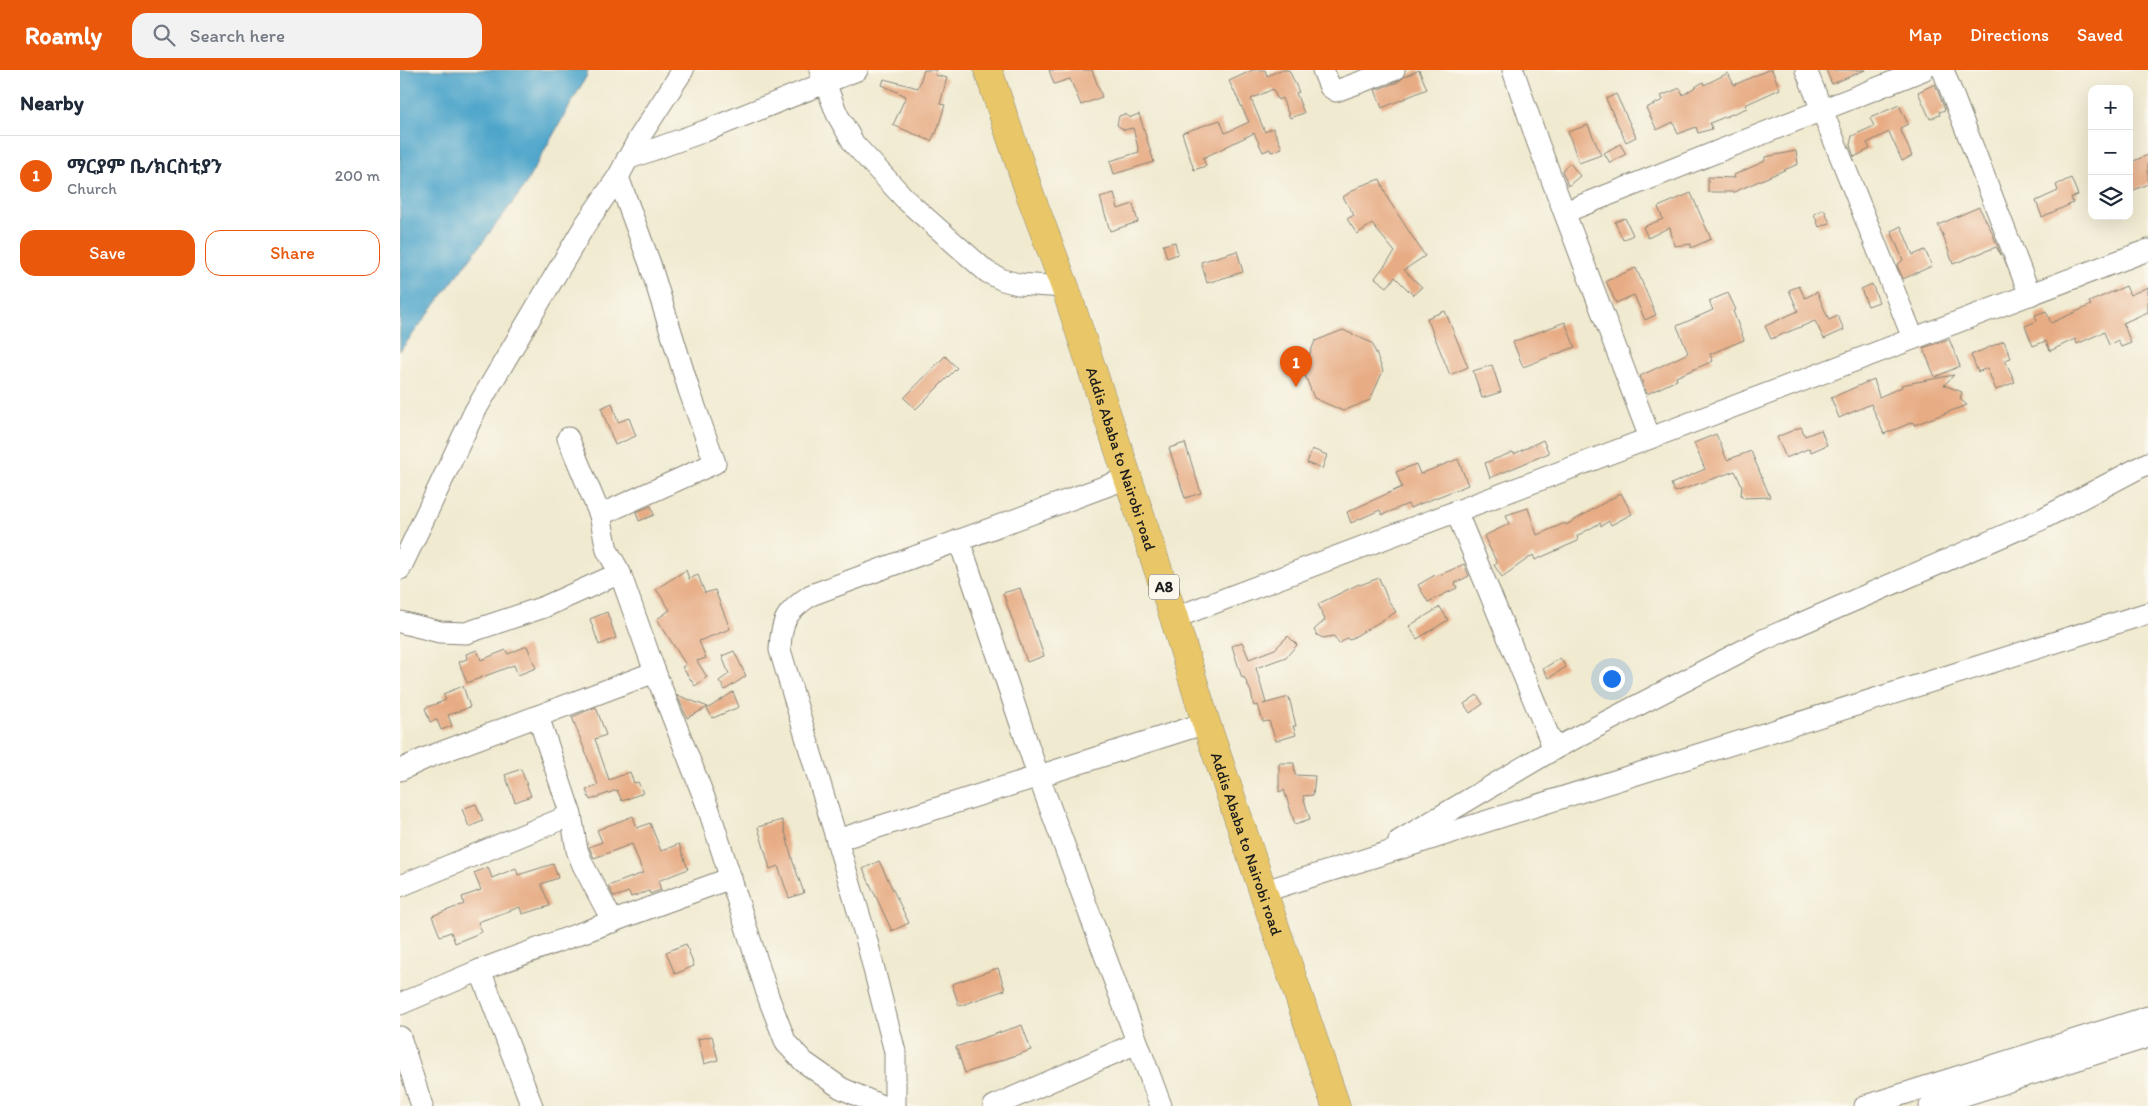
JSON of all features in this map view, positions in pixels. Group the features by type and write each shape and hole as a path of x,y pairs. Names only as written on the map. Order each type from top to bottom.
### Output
{"highway":[{"name":"Addis Ababa to Nairobi road","path":"988,70 1031,197 1065,287 1174,618 1206,723 1336,1106"}],"street":[{"path":"400,569 475,410 585,225 622,168 669,89 684,70"},
{"path":"622,168 822,76 857,70"},
{"path":"1322,70 1330,86 1336,91 1394,70"},
{"path":"1513,70 1650,438"},
{"path":"1806,70 1913,338"},
{"path":"1565,212 1923,70"},
{"path":"1943,70 2030,295"},
{"path":"822,76 836,114 854,144 908,202 987,272 1003,280 1018,284 1065,287"},
{"path":"600,515 715,463 689,390 622,168"},
{"path":"1174,618 2148,250"},
{"path":"568,438 600,515 607,550 620,573 655,672 709,810 769,998 786,1043 804,1062 841,1088 882,1106"},
{"path":"1369,859 1554,748 1763,640 2042,519 2148,463"},
{"path":"895,1106 895,1052 865,934 780,650 780,629 792,608 811,595 1128,478"},
{"path":"1456,511 1554,748"},
{"path":"959,540 1038,775 1161,1106"},
{"path":"400,622 440,632 466,633 544,607 620,573"},
{"path":"1262,892 2148,613"},
{"path":"400,770 426,758 655,672"},
{"path":"538,716 571,815 577,850 583,866 613,922"},
{"path":"837,840 1206,723"},
{"path":"400,886 571,815"},
{"path":"400,1004 480,970 731,878"},
{"path":"480,970 532,1106"},
{"path":"1865,1106 2148,1017"},
{"path":"400,1037 422,1106"},
{"path":"1930,1106 2148,1037"},
{"path":"994,1106 1031,1098 1136,1043"}],"water":[{"path":"400,70 588,70 586,77 522,190 400,351"}],"building":[{"path":"924,70 936,70 935,75 947,78 940,104 945,105 936,134 931,141 893,125 906,96 882,85 884,79 918,88"},
{"path":"1049,70 1092,70 1102,97 1081,105 1070,79 1054,84"},
{"path":"1253,70 1265,70 1267,76 1280,70 1289,70 1299,92 1296,93 1304,113 1290,118 1282,98 1278,100 1273,89 1251,99 1265,132 1273,128 1282,148 1271,152 1270,149 1263,152 1254,133 1203,158 1206,166 1194,170 1182,133 1220,120 1225,133 1249,122 1229,81"},
{"path":"1419,70 1427,89 1382,108 1375,90 1398,82"},
{"path":"1772,70 1780,89 1745,105 1747,108 1710,123 1712,129 1698,133 1696,127 1678,134 1673,122 1657,130 1646,108 1663,100 1661,96 1680,88 1683,95 1703,82 1704,85 1728,73 1734,85"},
{"path":"1826,70 1865,70 1832,84"},
{"path":"1935,84 1945,110 1939,112 1940,115 1930,119 1918,92"},
{"path":"1616,94 1636,137 1626,142 1606,99"},
{"path":"1899,105 1908,124 1900,128 1912,156 1902,161 1889,132 1867,143 1870,149 1854,157 1850,145 1852,136 1874,126 1870,118"},
{"path":"1125,114 1131,118 1139,114 1154,162 1114,174 1110,161 1139,152 1133,128 1124,130 1117,125 1119,116"},
{"path":"1588,125 1601,155 1579,163 1568,132"},
{"path":"1620,144 1626,154 1610,163 1604,153"},
{"path":"1796,151 1798,164 1734,192 1708,192 1708,177 1735,178 1734,175 1765,161 1765,157"},
{"path":"2148,155 2148,184 2133,190 2133,175 2133,161"},
{"path":"1570,163 1580,176 1568,186 1562,170"},
{"path":"2071,178 2078,195 2071,198 2073,203 2042,217 2036,201 2058,191 2056,185"},
{"path":"1380,179 1388,199 1425,256 1404,270 1422,287 1413,295 1395,277 1387,287 1375,278 1395,252 1372,224 1357,234 1347,219 1354,215 1343,197 1360,186"},
{"path":"1114,193 1118,209 1133,204 1138,222 1110,231 1100,197"},
{"path":"1691,193 1711,239 1691,248 1691,244 1674,246 1670,227 1648,238 1643,227 1663,219 1658,207"},
{"path":"1979,207 2001,255 1996,247 1953,264 1938,225"},
{"path":"1824,209 1830,223 1819,227 1814,214"},
{"path":"1625,218 1633,235 1623,240 1615,222"},
{"path":"1901,226 1913,255 1925,250 1932,266 1903,279 1897,265 1903,260 1891,231"},
{"path":"1175,242 1178,254 1167,258 1163,245"},
{"path":"1237,251 1243,272 1207,283 1201,262"},
{"path":"1636,268 1656,315 1645,320 1634,295 1616,303 1606,281"},
{"path":"1872,284 1879,302 1868,306 1861,289"},
{"path":"1799,286 1805,298 1817,292 1829,320 1838,316 1844,330 1824,339 1815,321 1771,339 1765,326 1798,311 1789,290"},
{"path":"2126,286 2130,295 2148,287 2148,312 2123,323 2131,343 2121,347 2118,340 2109,345 2104,332 2077,344 2075,339 2050,351 2046,341 2033,346 2025,326 2037,321 2035,315 2046,311 2051,323 2091,305 2089,302"},
{"path":"1728,293 1736,310 1733,311 1744,340 1710,354 1713,361 1676,377 1677,380 1647,394 1640,376 1688,353 1677,326 1713,310 1709,301"},
{"path":"1445,311 1468,367 1450,375 1427,318"},
{"path":"1565,322 1575,347 1523,367 1513,342"},
{"path":"1343,330 1372,343 1383,371 1370,400 1343,411 1314,398 1303,370 1315,341"},
{"path":"1949,339 1960,366 1935,377 1923,348"},
{"path":"2004,341 2011,358 2005,360 2015,382 1996,390 1987,368 1978,372 1971,355"},
{"path":"945,356 957,368 916,409 904,398"},
{"path":"1492,365 1501,392 1482,398 1473,371"},
{"path":"1954,375 1944,385 1962,392 1960,399 1967,405 1914,425 1913,422 1884,434 1871,404 1839,418 1831,398 1874,379 1879,397 1902,387 1901,385"},
{"path":"612,403 618,422 629,418 636,436 615,445 601,408"},
{"path":"1801,427 1805,436 1821,430 1827,445 1811,452 1810,448 1786,458 1777,437"},
{"path":"1716,434 1727,460 1751,451 1770,497 1744,498 1741,495 1742,486 1735,471 1675,492 1671,484 1705,469 1694,443"},
{"path":"1543,440 1549,453 1490,478 1485,463 1513,452 1514,454"},
{"path":"1185,443 1201,493 1185,498 1169,448"},
{"path":"1312,449 1327,455 1322,469 1307,463"},
{"path":"1458,459 1468,485 1410,508 1408,504 1382,515 1380,510 1351,523 1347,512 1402,487 1396,472 1416,464 1420,474"},
{"path":"1621,493 1632,514 1611,525 1609,521 1601,526 1600,523 1577,536 1578,541 1535,560 1533,555 1502,577 1494,565 1497,563 1484,536 1509,524 1506,515 1528,508 1537,535 1565,523 1566,525"},
{"path":"651,506 654,515 639,521 636,512"},
{"path":"1464,564 1469,576 1455,583 1457,588 1428,602 1418,585 1435,575"},
{"path":"686,570 689,579 698,575 705,593 715,590 730,629 699,641 706,658 697,661 707,677 695,686 682,667 686,665 657,619 670,610 656,589"},
{"path":"1379,578 1388,600 1396,612 1339,644 1334,636 1323,638 1317,635 1314,630 1325,620 1318,604 1359,584"},
{"path":"1020,588 1044,656 1027,662 1003,593"},
{"path":"1440,607 1448,620 1417,639 1409,626"},
{"path":"607,612 616,638 599,645 590,619"},
{"path":"1288,636 1297,645 1286,657 1256,668 1266,703 1263,704 1289,697 1296,726 1293,726 1296,735 1276,741 1269,721 1263,722 1258,705 1254,706 1251,692 1244,677 1242,678 1232,646 1242,642 1249,659 1275,649"},
{"path":"527,646 536,668 518,675 514,665 467,683 459,662 467,659 466,654 477,650 481,660 506,650 508,654"},
{"path":"734,651 746,676 725,690 719,681 729,674 722,656"},
{"path":"1560,658 1566,667 1549,678 1543,669"},
{"path":"463,686 470,707 448,715 452,726 441,730 437,720 430,722 425,708 446,700 443,694"},
{"path":"733,692 739,707 713,718 707,709"},
{"path":"677,695 708,707 687,718"},
{"path":"1477,695 1483,704 1470,713 1464,704"},
{"path":"596,707 606,735 595,739 609,780 630,772 634,783 638,782 643,793 622,801 617,790 590,800 586,790 598,785 572,717"},
{"path":"1279,763 1294,763 1295,775 1315,776 1313,795 1303,796 1310,819 1295,824 1284,790 1279,792"},
{"path":"521,769 531,796 515,802 505,775"},
{"path":"476,804 483,821 469,827 462,809"},
{"path":"633,816 637,828 650,823 661,851 679,844 688,869 658,881 661,890 650,894 649,891 631,897 629,892 614,897 608,886 643,873 632,844 594,858 589,847 602,842 597,830"},
{"path":"782,820 793,862 804,893 789,898 778,866 770,869 758,827"},
{"path":"879,861 909,923 892,931 863,869"},
{"path":"553,864 558,878 541,884 550,906 522,914 520,907 478,922 482,932 455,943 451,932 440,936 432,916 464,904 462,897 481,890 474,873 488,867 492,878 516,868 518,875"},
{"path":"686,944 694,966 675,974 666,952"},
{"path":"998,968 1005,990 959,1006 952,984"},
{"path":"1022,1025 1031,1050 965,1073 956,1047"},
{"path":"712,1036 718,1060 704,1064 698,1039"}],"place":[{"name":"ማርያም ቤ/ክርስቲያን","path":"1296,387"}]}
